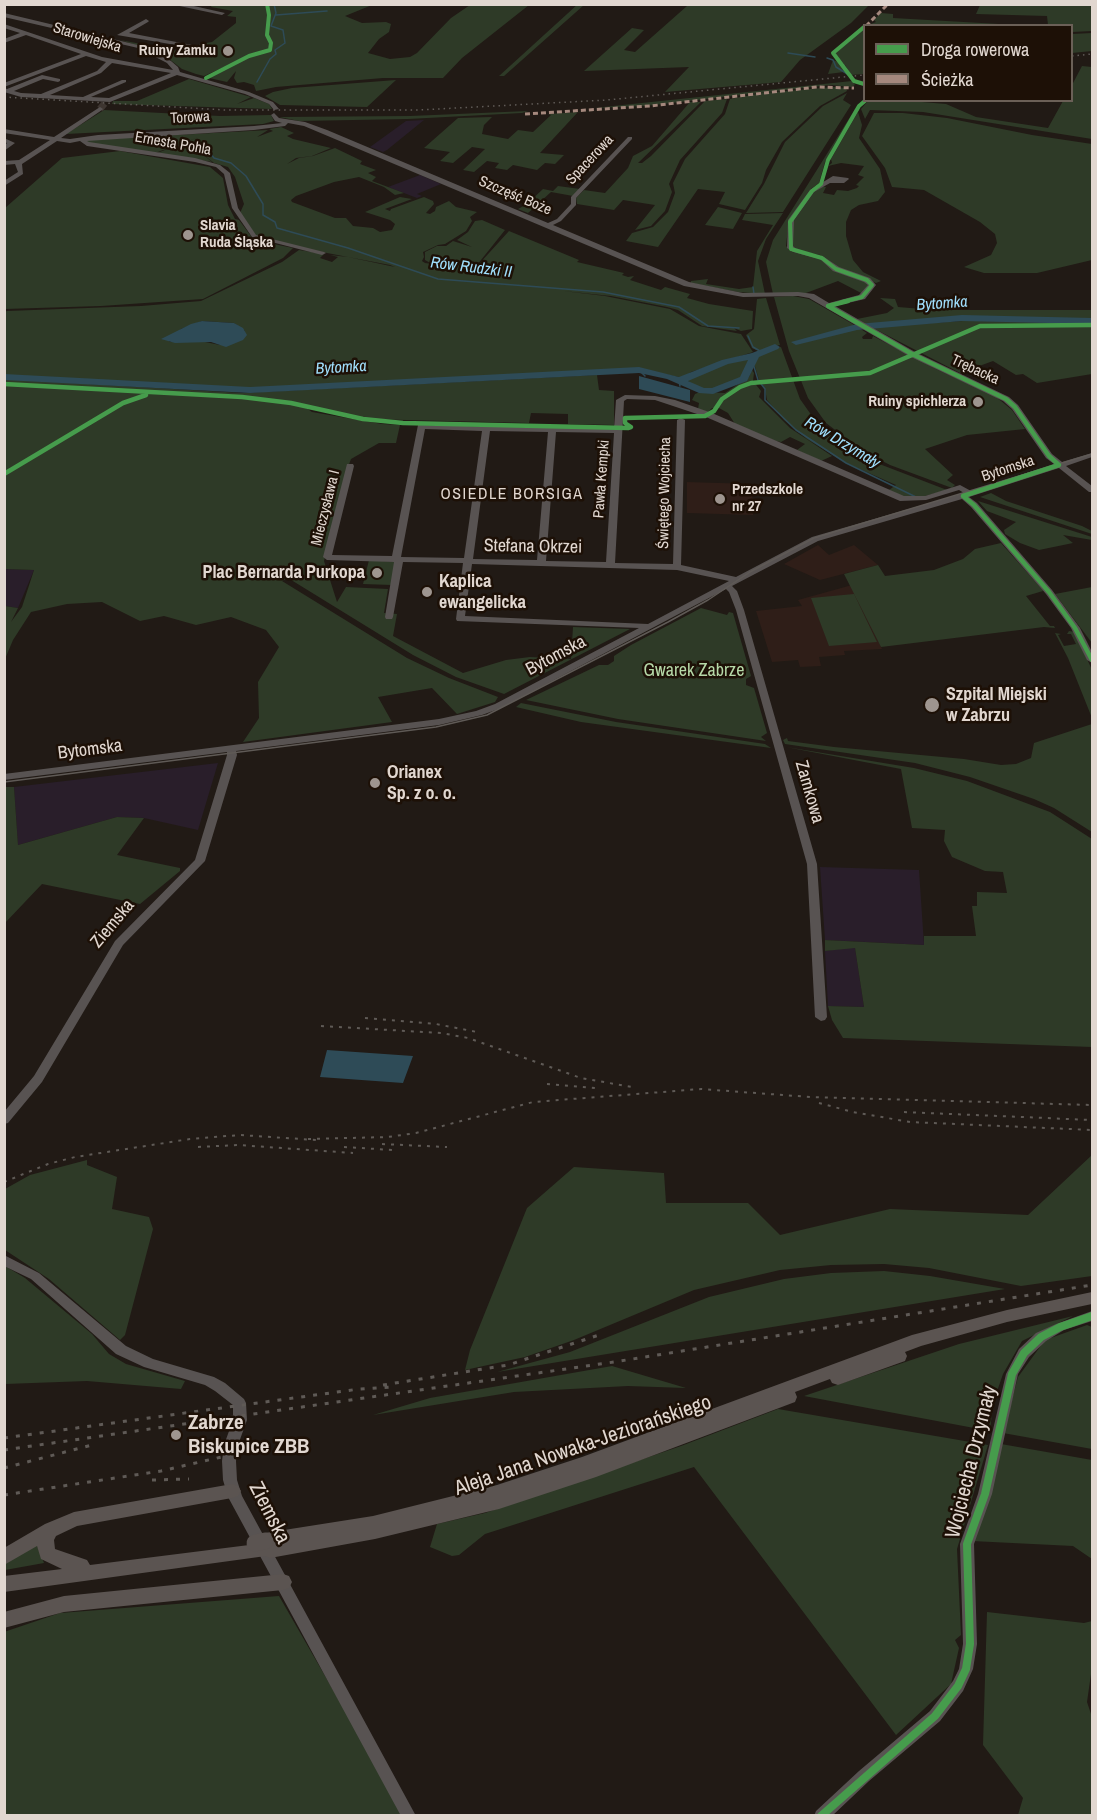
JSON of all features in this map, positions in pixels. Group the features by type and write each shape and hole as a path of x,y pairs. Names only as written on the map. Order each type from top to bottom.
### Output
{"main road":[{"name":"Aleja Jana Nowaka-Jeziorańskiego","path":"4,1584 263,1546 373,1523 497,1492 586,1463 918,1340 1007,1316 1092,1298"},
{"name":"Aleja Jana Nowaka-Jeziorańskiego","path":"4,1575 375,1532 499,1502 590,1472 923,1348 1012,1324 1092,1307"},
{"path":"4,1558 51,1529 74,1519 232,1491"},
{"path":"51,1529 45,1540 47,1554 54,1559 81,1565"},
{"path":"4,1620 64,1604 283,1582"}],"street":[{"path":"173,4 222,13"},
{"path":"4,15 112,39 149,51 176,71 107,101 21,95 6,88"},
{"path":"13,28 29,21"},
{"path":"112,39 146,21"},
{"name":"Starowiejska","path":"4,26 110,61 176,71 257,96 274,105 275,112"},
{"path":"4,41 27,33"},
{"path":"120,35 135,35 205,48"},
{"path":"6,88 86,54"},
{"path":"41,96 99,72 110,61"},
{"path":"6,88 42,77 58,80"},
{"path":"83,98 124,81"},
{"path":"4,163 18,163 100,110"},
{"name":"Szczęść Boże","path":"275,112 277,120 312,126 687,284 749,296"},
{"name":"Torowa","path":"4,131 69,141 254,128 290,122"},
{"name":"Spacerowa","path":"548,225 559,220 574,204 573,198 630,138"},
{"name":"Ernesta Pohla","path":"81,139 87,144 195,160 218,166 227,173 235,208 254,236 322,252"},
{"path":"4,140 12,143 6,151"},
{"path":"4,184 21,172 18,163"},
{"path":"828,306 862,297 872,285 862,278 836,269 822,258 795,251 789,247 790,222 794,214 812,191 829,181"},
{"name":"Trębacka","path":"749,296 804,295 1006,399 1015,407 1049,456 1092,490"},
{"name":"Pawła Kempki","path":"610,566 621,398 655,398 709,415 903,499 917,500 960,487 967,495"},
{"name":"Świętego Wojciecha","path":"677,567 681,420"},
{"path":"389,617 421,427 618,431"},
{"path":"486,428 460,619 647,626"},
{"path":"541,564 552,429"},
{"name":"Bytomska","path":"4,777 438,722 479,713 507,702 647,626 824,535 967,495 1092,455"},
{"name":"Mieczysława I","path":"327,557 350,466"},
{"path":"967,495 1049,592 1076,628 1092,660"},
{"name":"Stefana Okrzei","path":"327,557 677,567 736,580"},
{"name":"Zamkowa","path":"726,585 733,591 740,610 812,864 821,1017"},
{"name":"Ziemska","path":"4,1120 23,1100 42,1073 118,943 200,861 232,755 231,748"},
{"name":"Ziemska","path":"4,1260 35,1276 121,1350 149,1363 208,1381 237,1401 240,1417 231,1445 232,1491 409,1815"},
{"name":"Wojciecha Drzymały","path":"821,1815 935,1716 958,1686 966,1669 970,1651 967,1544 985,1494 1012,1374 1024,1353 1041,1337 1060,1327 1092,1316"}],"shaded area":[{"path":"424,120 383,152 370,147 406,121"},
{"path":"420,175 441,184 417,194 422,196 417,198 388,187"},
{"name":"Przedszkole nr 27","path":"687,482 752,484 753,515 687,513"},
{"path":"818,545 829,555 854,545 878,565 820,580 784,564"},
{"path":"4,569 34,570 18,608 5,606"},
{"path":"852,585 882,649 844,651 845,655 819,657 821,666 800,667 798,660 772,662 756,611 802,606 798,600"},
{"path":"218,763 198,830 144,818 117,817 18,845 14,787"},
{"path":"820,867 919,870 924,945 825,940"},
{"path":"855,948 864,1007 828,1006 825,951"}],"green space":[{"path":"578,4 584,5 504,76 499,76"},
{"path":"212,5 372,5 345,16 362,23 386,22 391,24 389,32 379,39 368,53 390,59 410,57 417,53 451,18 470,5 529,5 462,58 443,78 383,78 276,87 256,91 254,85 244,82 237,83 234,78 236,71 227,82 209,78 227,67 204,76 196,74 182,69 152,50 120,40 189,53 200,44 212,42 236,23 236,17 227,16 233,11 211,7"},
{"path":"685,5 869,5 851,23 800,60 781,82 665,92 689,67 584,71 632,28 644,30 624,50 635,52 687,6"},
{"path":"980,5 1092,5 1092,31 1073,32 1073,24 1048,24 1047,16 976,14"},
{"path":"881,13 893,14 893,18 999,24 871,24 876,22 874,20"},
{"path":"863,29 863,74 851,75 845,65 844,72 828,74 833,60 844,64 835,55"},
{"path":"1092,33 1092,51 1073,53 1073,34"},
{"path":"1082,66 1092,67 1092,139 923,112 870,110 865,119 861,109 867,102 946,104 976,117 1048,128 1062,102 1073,102 1073,83"},
{"path":"189,79 251,97 237,104 254,98 269,104 272,109 112,104 113,101 137,101"},
{"path":"396,80 367,107 280,105 265,96 292,88"},
{"path":"852,81 855,85 851,87 830,85 645,106 594,108"},
{"path":"846,88 847,91 820,106 782,142 766,170 762,183 745,210 719,204 725,192 698,189 658,247 626,241 632,233 653,227 668,212 675,193 673,183 685,159 725,114 730,99 762,93"},
{"path":"847,93 843,100 851,105 783,212 746,213 764,184 785,142 823,106"},
{"path":"727,99 722,113 680,160 669,184 672,192 665,211 651,226 635,230 655,205 623,200 614,210 577,204 576,198 584,190 605,193 628,168 633,156 652,146 690,102 701,102 638,163 642,163 651,156 705,101"},
{"path":"855,109 825,162 819,183 811,189 789,220 786,246 792,252 816,256 868,283 869,287 863,294 838,281 806,293 773,294 766,262 773,240"},
{"path":"104,110 220,116 271,115 274,121 263,124 66,134"},
{"path":"528,111 408,119 299,121 279,117 410,116"},
{"path":"578,112 540,153 564,155 555,164 545,163 537,170 513,165 507,170 495,168 499,163 487,161 474,172 463,170 485,149 472,147 453,163 440,161 450,152 424,148 458,118 492,117 484,125 482,134 508,139 518,130 533,132 551,115 548,114"},
{"path":"858,112 862,125 859,138 880,169 885,192 878,201 859,205 851,210 846,222 846,236 853,260 863,272 881,281 876,283 838,268 820,255 793,249 793,219 813,192 819,186 826,187 823,193 834,195 837,190 848,191 857,188 859,186 856,185 864,177 858,175 864,166 841,163 828,166 832,163 831,159"},
{"path":"874,113 903,113 947,118 1092,144 1092,260 1037,273 984,273 964,267 991,255 997,243 995,234 980,222 924,190 892,187 885,168 862,136"},
{"path":"281,127 294,133 287,136 293,139 331,148 312,156 296,158 287,164 299,158 313,156 335,148 362,161 360,164 376,170 368,173 376,177 372,181 404,193 395,195 384,187 359,177 334,182 296,196 291,200 292,202 335,218 346,218 353,226 373,228 380,232 392,230 395,224 390,220 365,212 400,197 412,199 385,209 390,211 424,197 433,201 434,204 426,213 430,214 435,211 436,207 449,201 456,207 477,212 470,217 472,221 466,231 445,244 438,245 423,252 422,261 425,263 432,264 425,260 425,252 437,246 446,246 453,241 472,247 457,240 468,232 475,221 482,220 505,230 469,275 509,231 579,260 577,262 624,273 622,275 628,277 634,276 630,280 661,290 665,287 690,294 687,298 709,304 753,311 752,329 741,331 734,328 737,331 702,326 678,310 667,307 611,296 563,291 605,296 670,309 699,326 741,334 753,352 691,372 684,378 638,369 242,390 5,376 4,312 201,301 282,262 299,250 324,254 320,258 332,262 338,257 330,255 348,257 256,237 240,213 244,204 235,177 228,167 214,163 189,143 212,162 157,153 199,137 155,153 87,143 86,140 268,130 257,137 273,131 269,129","holes":["202,321 234,323 245,331 220,345 205,342 169,342 181,329"]},
{"path":"120,151 210,167 223,178 228,205 235,219 239,220 254,240 293,248 283,258 203,299 101,306 5,309 5,208 62,158"},
{"path":"558,186 580,189 573,196 551,192 528,213 518,209 543,189 553,191"},
{"path":"718,207 742,213 733,229 705,225"},
{"path":"783,213 766,239 758,261 765,294 738,292 691,283 691,281 708,279 706,284 739,289 753,287 757,251 773,225 742,220 745,214"},
{"path":"793,296 809,299 851,323 867,333 862,337 863,339 872,339 873,336 938,370 995,396 1012,410 1025,429 967,435 925,449 953,475 947,480 955,485 952,488 890,465 863,451 826,423 808,398 789,351 774,297"},
{"path":"766,298 780,345 758,351 752,348 746,335 754,329 757,299"},
{"path":"880,298 895,299 898,307 934,310 1092,310 1092,319 960,317 866,325 857,319 887,313 894,308"},
{"path":"978,320 1092,322 1092,374 1037,383 1023,374 1016,375 993,361 960,373 871,327"},
{"path":"781,347 800,399 819,426 869,460 947,490 925,496 904,497 889,490 896,485 846,463 807,439 784,420 767,400 753,360 759,353"},
{"path":"748,356 750,358 743,377 718,389 704,391 685,379"},
{"path":"752,370 753,381 761,391 759,397 790,428 832,456 821,461 797,450 805,444 790,437 781,442 776,441 735,424 728,413 719,408 712,408 708,412 698,409 699,403 692,400 695,394 700,392 725,393 749,377"},
{"path":"597,375 599,390 614,391 614,425 568,424 568,414 531,413 529,423 365,419 305,407 312,412 400,425 396,443 379,443 351,459 348,467 324,561 337,602 346,587 388,589 384,613 397,614 393,636 463,673 506,660 530,657 571,659 573,627 630,629 504,694 456,677 413,655 288,578 282,581 407,658 449,678 498,697 495,702 457,714 432,688 378,697 392,722 243,742 259,718 258,682 279,647 266,630 231,617 196,625 164,616 140,621 102,602 67,604 31,612 13,640 5,659 5,606 18,608 11,622 22,607 34,570 5,569 4,379 242,393"},
{"path":"991,493 1006,501 1082,526 1092,531 1092,534 980,497"},
{"path":"978,501 1092,537 1092,540 1063,535 1073,543 1039,550 1005,534 1004,530 1016,522 987,511"},
{"path":"1001,543 1042,589 1043,591 1026,596 1050,626 1055,628 1044,627 881,647 844,574 878,565 885,576 934,570 963,559 975,549"},
{"name":"Plac Bernarda Purkopa","path":"369,560 395,562 392,585 363,584"},
{"path":"1092,587 1092,643 1055,594"},
{"path":"854,594 877,642 829,646 811,598"},
{"name":"Gwarek Zabrze","path":"701,608 727,615 729,612 733,613 751,676 746,679 746,685 754,688 767,733 761,737 766,741 618,719 526,700 599,665 608,665 614,661 614,656 631,645"},
{"path":"1069,631 1075,632 1092,670 1092,718 1068,658 1055,633 1061,634 1058,635 1064,646 1076,644 1071,634 1067,634"},
{"path":"521,703 616,722 765,744 771,748 581,722 516,707"},
{"path":"1092,724 1092,832 1054,808 970,777 915,763 785,744 783,740 787,738 788,741 834,747 964,759 1001,765 1016,764 1031,758 1034,743"},
{"path":"786,747 914,768 967,781 1050,812 1092,839 1092,1047 843,1038 832,1020 828,1006 864,1007 855,948 825,951 825,940 924,945 924,936 976,936 972,906 977,906 977,892 1007,893 1003,872 985,871 952,857 944,841 945,830 912,828 901,769"},
{"path":"5,787 14,787 18,845 117,817 144,818 117,855 180,868 180,871 140,904 42,884 5,923"},
{"path":"1092,1155 1092,1276 1021,1286 929,1268 884,1264 831,1265 780,1270 694,1290 574,1340 525,1357 465,1370 470,1350 527,1208 574,1167 664,1173 666,1203 748,1203 780,1235 890,1209 1028,1215"},
{"path":"87,1160 87,1165 117,1177 112,1209 149,1217 153,1229 125,1335 120,1340 49,1279 5,1250 5,1189 30,1175"},
{"path":"5,1266 25,1278 92,1334 109,1354 126,1364 185,1381 181,1389 87,1381 5,1384"},
{"path":"884,1271 930,1276 1005,1289 497,1372 570,1352 709,1297 784,1279 831,1273"},
{"path":"1073,1316 1022,1341 1003,1374 993,1403 990,1431 804,1396 959,1344"},
{"path":"1087,1325 1092,1327 1092,1449 1003,1433 1018,1377 1045,1340"},
{"path":"612,1366 686,1388 628,1386 514,1392 373,1415 430,1398"},
{"path":"778,1409 988,1445 957,1549 961,1635 955,1640 959,1648 951,1684 896,1735 694,1467 485,1534 459,1555 452,1556 430,1547 437,1524 485,1513 681,1446"},
{"path":"1001,1444 1092,1460 1092,1559 1073,1546 972,1541"},
{"path":"35,1541 44,1563 5,1570 5,1562"},
{"path":"279,1596 405,1815 5,1815 4,1632 60,1613"},
{"path":"987,1612 1084,1623 1092,1621 1092,1667 1087,1702 1092,1717 1092,1815 1018,1815 1023,1798 983,1745"}],"water":[{"path":"202,321 234,323 243,328 247,335 243,340 226,347 211,342 175,343 161,339"},
{"path":"639,376 690,390 690,402 639,389"},
{"path":"327,1050 413,1056 403,1083 320,1077"}],"waterway":[{"name":"Rów Rudzki II","path":"257,82 270,59 276,54 275,50 285,43 283,30 271,26 276,13 274,4"},
{"path":"276,15 327,11"},
{"path":"788,53 815,57"},
{"path":"827,58 833,60 836,67 849,75"},
{"path":"855,82 863,84"},
{"name":"Rów Rudzki II","path":"207,149 214,158 231,163 246,176 263,204 263,215 275,222 277,228 348,248 438,279 603,292 679,307 708,326 739,328"},
{"path":"753,287 754,294"},
{"name":"Bytomka","path":"796,342 857,327 962,318 1092,321"},
{"path":"748,336 753,347 760,351"},
{"name":"Bytomka","path":"755,355 775,347"},
{"name":"Bytomka","path":"679,381 703,391 713,391 744,379 755,355"},
{"name":"Bytomka","path":"679,381 725,362 755,355"},
{"name":"Rów Drzymały","path":"752,360 758,380 765,389 765,400 796,430 846,463 916,497"},
{"name":"Bytomka","path":"639,370 645,376"},
{"name":"Bytomka","path":"4,377 250,390 639,370 679,381"},
{"name":"Bytomka","path":"679,381 680,386"}],"tunnel":[{"path":"100,109 105,103"}],"tram line":[{"path":"4,782 436,727 487,715 668,622 708,600 750,572 814,538 1092,454"}],"railway":[{"path":"1073,56 1092,54"},
{"path":"4,97 225,110 419,110 607,100 863,75"},
{"path":"365,1018 436,1024 477,1032"},
{"path":"321,1026 441,1033 468,1038 581,1078 632,1087"},
{"path":"547,1084 595,1088"},
{"path":"308,1139 388,1137 416,1133 533,1102 701,1089 810,1097 1092,1105"},
{"path":"819,1103 853,1112 910,1122 1092,1130"},
{"path":"904,1112 1092,1120"},
{"path":"4,1182 48,1164 75,1157 190,1139 240,1135 316,1140"},
{"path":"382,1144 447,1147"},
{"path":"198,1147 238,1145 353,1153"},
{"path":"344,1147 392,1150"},
{"path":"4,1450 614,1362 1092,1285"},
{"path":"383,1385 508,1365 599,1335"},
{"path":"4,1438 359,1389 391,1387"},
{"path":"4,1468 92,1445"},
{"path":"4,1495 161,1471 243,1452"},
{"path":"152,1480 189,1479"}],"marked path":[{"path":"868,24 888,4"},
{"path":"525,114 650,106 817,87 854,88"}],"cycle path":[{"path":"206,78 249,56 270,50 271,43 267,35 269,15 267,4"},
{"path":"863,28 833,53 854,81 863,84"},
{"path":"828,306 862,297 872,285 867,280 836,269 822,258 791,249 790,222 812,191 821,184 828,160 859,106 865,102"},
{"path":"828,306 912,354 1006,399 1015,407 1049,456 1059,465"},
{"path":"4,384 242,397 291,403 363,419 403,423 628,428 631,427 625,423 625,418 705,416 714,411 722,399 740,387 751,383 870,373 980,326 1092,325"},
{"path":"4,474 123,403 146,395"},
{"path":"963,496 1059,465"},
{"path":"963,496 974,505 1049,592 1075,628 1092,660"},
{"path":"821,1816 935,1716 958,1686 966,1669 970,1644 967,1544 985,1494 1012,1374 1024,1353 1041,1337 1060,1327 1092,1316"}],"place":[{"name":"Ruiny Zamku","path":"228,51"},
{"name":"Slavia Ruda Śląska","path":"188,235"},
{"name":"Ruiny spichlerza","path":"978,402"},
{"name":"Przedszkole nr 27","path":"720,499"},
{"name":"Plac Bernarda Purkopa","path":"377,573"},
{"name":"Kaplica ewangelicka","path":"427,592"},
{"name":"Szpital Miejski w Zabrzu","path":"932,705"},
{"name":"Orianex Sp. z o. o.","path":"375,783"},
{"name":"Zabrze Biskupice ZBB","path":"176,1435"}],"district":[{"name":"OSIEDLE BORSIGA","path":"512,495"}]}
